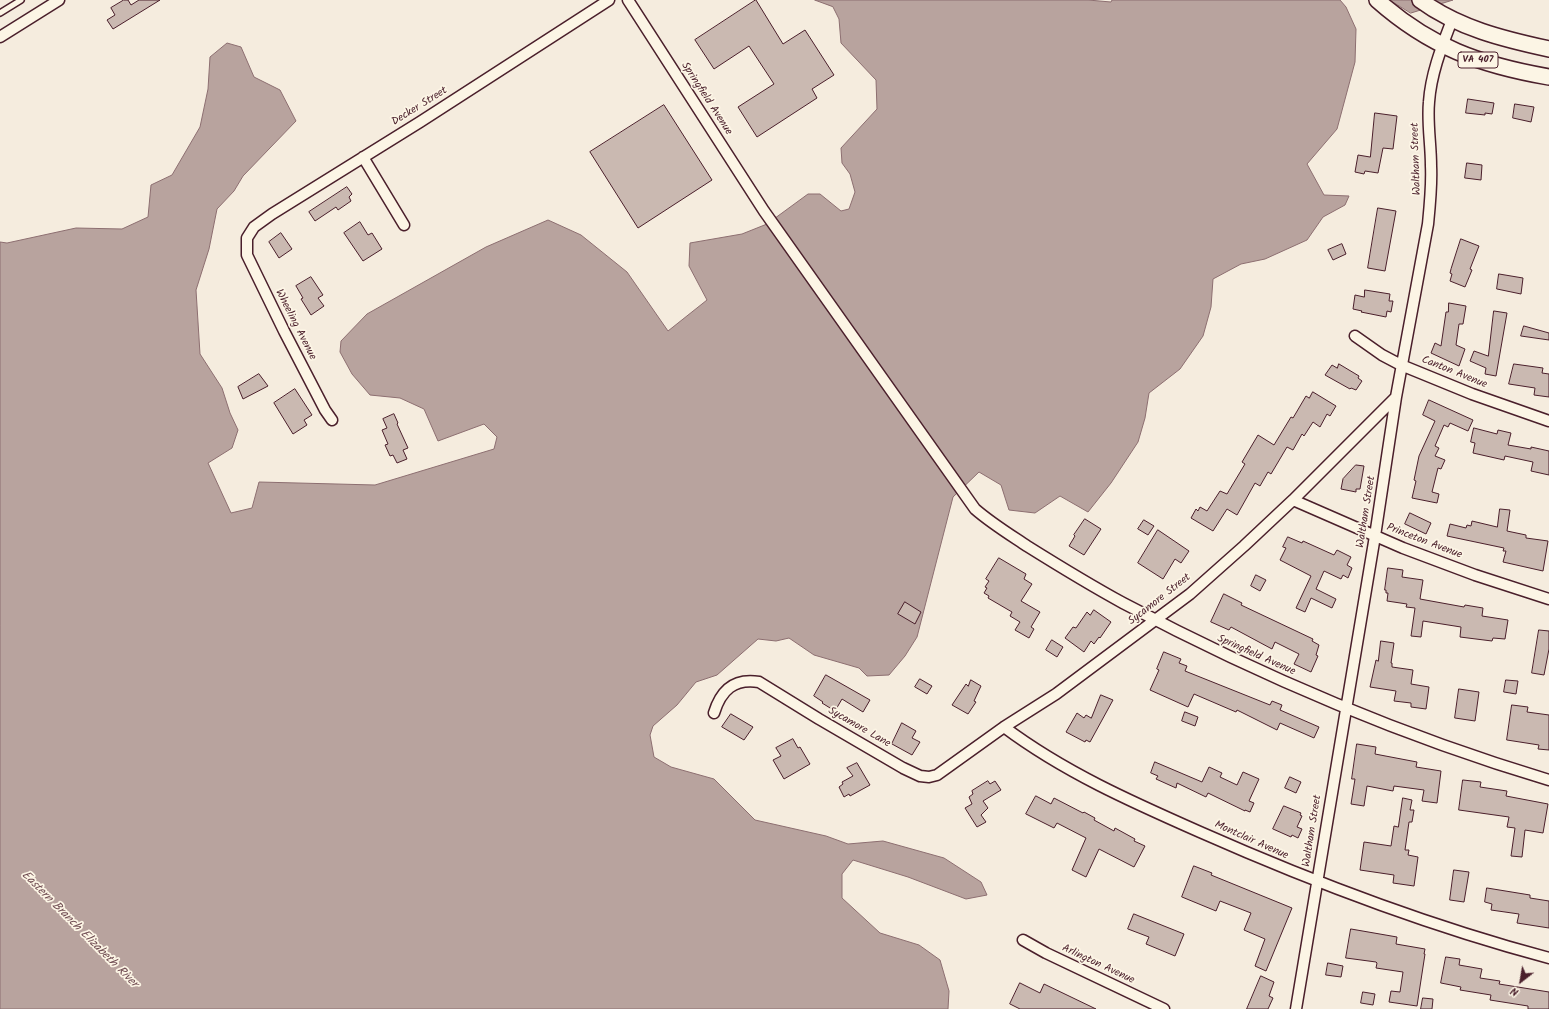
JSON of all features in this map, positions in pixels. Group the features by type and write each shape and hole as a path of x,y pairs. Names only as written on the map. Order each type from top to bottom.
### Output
{"main road":[{"name":"VA 407","path":"1377,0 1398,18 1442,45 1493,65 1549,77"},
{"name":"VA 407","path":"1420,0 1452,20 1473,29 1508,40 1549,49"}],"street":[{"path":"0,37 59,0"},
{"name":"Decker Street","path":"247,238 254,227 272,214 610,0"},
{"name":"Springfield Avenue","path":"628,0 764,210 975,509 986,519 1060,567 1155,620 1217,651 1346,708 1496,764 1549,780"},
{"name":"Waltham Street","path":"1296,1009 1375,536 1401,365 1428,224 1431,194 1428,124 1429,100 1434,72 1442,45 1452,20"},
{"path":"363,157 404,224"},
{"name":"Wheeling Avenue","path":"247,238 246,255 325,410 332,420"},
{"name":"Canton Avenue","path":"1355,336 1382,355 1401,365 1472,394 1549,421"},
{"name":"Sycamore Street","path":"910,771 920,776 929,777 937,775 1004,727 1056,694 1196,589 1293,500 1396,397"},
{"name":"Princeton Avenue","path":"1293,500 1375,536 1475,575 1549,599"},
{"name":"Sycamore Lane","path":"714,713 718,701 725,691 737,684 749,680 759,682 819,719 910,771"},
{"name":"Montclair Avenue","path":"1004,727 1050,759 1087,780 1275,865 1317,882 1456,931 1549,958"},
{"name":"Arlington Avenue","path":"1023,940 1046,953 1164,1009"}],"lane":[{"path":"0,13 21,0"}],"water":[{"name":"Eastern Branch Elizabeth River","path":"815,0 1088,0 1111,2 1112,0 1340,0 1346,7 1356,29 1355,62 1337,129 1307,164 1324,195 1349,196 1345,205 1323,217 1307,240 1265,259 1241,264 1213,279 1211,307 1203,336 1180,369 1149,393 1145,418 1138,442 1111,483 1088,512 1060,496 1035,513 1009,510 1001,485 979,472 953,497 917,637 905,656 889,675 867,676 859,668 814,655 789,638 776,641 758,639 717,675 696,682 677,705 653,726 650,735 654,757 671,767 714,779 755,820 826,836 848,844 883,841 944,858 981,882 987,895 966,899 908,877 853,860 842,874 842,898 880,933 919,945 940,960 949,991 948,1009 0,1009 0,242 7,243 76,228 122,229 148,217 151,185 172,175 200,127 208,89 210,57 227,43 241,47 254,77 280,90 296,121 243,176 234,191 217,209 209,249 196,290 200,354 222,388 230,413 238,430 232,448 208,463 231,513 252,508 259,482 375,485 494,449 497,437 484,424 438,441 424,409 400,398 370,395 352,374 340,352 341,341 367,314 486,247 548,220 581,235 627,272 668,331 707,300 689,266 690,243 742,234 767,224 808,194 820,194 841,211 849,209 855,192 850,174 842,163 841,148 877,109 876,80 841,43 839,19 833,7"},
{"path":"1390,0 1453,0 1411,13"}],"building":[{"path":"124,0 128,0 131,5 139,0 160,0 113,29 107,20 115,15 111,8"},
{"path":"756,0 783,44 805,30 834,75 812,89 817,98 757,137 738,107 774,84 749,46 714,69 695,40"},
{"path":"1468,99 1494,103 1492,114 1485,113 1485,115 1466,113"},
{"path":"1515,104 1534,107 1531,122 1513,118"},
{"path":"664,105 712,180 638,228 590,152"},
{"path":"1375,113 1397,116 1393,149 1383,148 1378,173 1365,171 1364,174 1355,172 1358,155 1370,157"},
{"path":"1467,163 1482,165 1481,180 1465,178"},
{"path":"347,187 352,194 349,197 351,201 338,210 336,207 315,221 309,212"},
{"path":"1378,208 1396,211 1385,271 1368,268"},
{"path":"360,222 368,235 372,233 382,249 363,261 344,233"},
{"path":"281,233 292,249 279,258 269,242"},
{"path":"1461,239 1479,246 1465,287 1450,281 1452,274 1450,273 1451,269"},
{"path":"1342,244 1346,254 1333,260 1328,250"},
{"path":"1499,274 1523,278 1521,294 1497,289"},
{"path":"311,277 323,295 318,298 324,306 311,315 301,299 303,298 296,286"},
{"path":"1365,290 1390,294 1389,301 1393,301 1391,312 1387,311 1386,317 1353,309 1355,295 1364,297"},
{"path":"1449,303 1466,306 1463,324 1459,324 1456,345 1465,349 1459,366 1431,353 1435,343 1441,346 1446,312 1448,312"},
{"path":"1494,311 1507,313 1496,376 1485,374 1486,368 1470,361 1474,351 1488,356"},
{"path":"1524,326 1549,333 1549,340 1521,336"},
{"path":"1339,364 1359,376 1358,378 1362,381 1356,390 1350,389 1325,375 1332,365 1337,368"},
{"path":"1514,364 1543,368 1542,373 1549,374 1549,397 1534,395 1535,388 1509,384"},
{"path":"259,374 268,386 243,399 238,387"},
{"path":"295,389 312,415 304,420 307,425 293,434 274,403"},
{"path":"1313,392 1336,406 1330,416 1327,414 1320,427 1313,422 1304,436 1302,434 1293,450 1287,447 1271,474 1268,472 1260,486 1255,483 1237,515 1227,509 1213,531 1191,518 1196,509 1198,511 1200,507 1207,511 1220,491 1227,494 1245,464 1242,462 1258,435 1274,445 1306,396 1309,398"},
{"path":"1429,400 1473,420 1468,431 1450,423 1448,427 1444,425 1435,446 1439,448 1435,456 1445,460 1441,469 1438,468 1432,492 1439,494 1437,503 1412,498 1419,456 1435,421 1423,415"},
{"path":"394,414 408,448 403,450 407,459 397,463 393,455 390,456 385,445 388,444 382,430 387,428 383,419"},
{"path":"1474,428 1497,434 1498,430 1511,433 1508,445 1531,449 1531,447 1549,451 1549,475 1531,471 1533,462 1505,456 1504,460 1473,453 1475,443 1471,442"},
{"path":"1356,465 1364,466 1360,489 1356,489 1356,492 1341,489 1343,479"},
{"path":"1500,509 1510,510 1507,531 1526,535 1526,538 1548,541 1543,571 1503,562 1506,551 1503,551 1504,548 1447,536 1450,524 1466,528 1467,525 1471,526 1472,521 1497,527"},
{"path":"1410,513 1431,523 1426,534 1405,524"},
{"path":"1085,519 1101,529 1084,555 1069,546 1075,536 1074,535"},
{"path":"1144,520 1154,526 1148,535 1138,529"},
{"path":"1158,530 1189,551 1181,563 1175,559 1163,579 1138,563"},
{"path":"1288,537 1302,543 1303,541 1334,555 1337,550 1351,557 1347,565 1352,568 1348,578 1343,575 1341,579 1324,571 1316,589 1336,599 1332,608 1311,598 1305,612 1296,608 1311,576 1280,560 1286,548 1283,547"},
{"path":"999,558 1026,574 1024,579 1032,584 1021,601 1040,612 1031,627 1034,629 1029,638 1015,630 1020,622 1010,616 1012,612 988,598 989,596 984,593 987,588 985,587 989,581 986,579"},
{"path":"1388,568 1403,570 1402,577 1423,580 1420,599 1464,607 1465,605 1483,608 1482,616 1508,620 1505,639 1493,638 1492,641 1460,637 1461,627 1423,621 1421,637 1411,636 1415,608 1406,607 1407,604 1387,601 1388,593 1386,593 1385,590"},
{"path":"1256,575 1266,580 1260,591 1251,586"},
{"path":"1224,594 1242,603 1241,605 1313,639 1312,641 1319,645 1316,655 1318,656 1311,672 1294,664 1299,654 1275,642 1272,649 1231,627 1229,630 1211,622"},
{"path":"905,602 921,612 915,624 898,614"},
{"path":"1094,610 1111,622 1100,638 1099,637 1094,644 1091,641 1084,652 1065,638 1073,627 1076,628 1087,612 1090,615"},
{"path":"1539,630 1549,631 1549,649 1544,675 1532,673"},
{"path":"1052,640 1063,647 1057,657 1046,650"},
{"path":"1381,641 1394,643 1391,663 1392,667 1413,670 1411,684 1429,687 1426,709 1411,707 1411,703 1394,701 1396,691 1370,687 1376,660 1378,661"},
{"path":"1164,652 1181,659 1179,663 1187,666 1185,671 1270,705 1272,701 1282,705 1280,710 1319,727 1314,738 1280,723 1277,730 1237,710 1236,712 1194,694 1188,707 1150,690 1159,670 1157,669"},
{"path":"826,675 870,700 863,712 842,699 835,711 814,696"},
{"path":"920,679 932,686 927,694 915,687"},
{"path":"971,680 981,686 974,701 976,702 968,714 952,705 966,684 968,686"},
{"path":"1506,680 1518,681 1516,694 1504,692"},
{"path":"1459,689 1479,692 1475,721 1455,718"},
{"path":"1101,695 1113,700 1090,742 1086,740 1085,742 1066,732 1077,713 1084,718 1086,715 1091,718"},
{"path":"1512,705 1528,707 1527,712 1549,715 1549,750 1538,749 1539,745 1507,740"},
{"path":"1185,712 1198,717 1195,726 1182,721"},
{"path":"731,714 753,727 744,740 722,727"},
{"path":"902,723 916,731 912,738 920,742 912,755 892,744"},
{"path":"793,739 798,748 800,747 810,764 784,779 773,760 781,756 776,748"},
{"path":"1357,744 1376,747 1375,754 1417,762 1416,767 1441,771 1437,803 1422,801 1424,790 1394,786 1393,791 1367,786 1364,806 1351,804 1355,779 1352,779"},
{"path":"1155,762 1202,782 1209,767 1222,773 1220,777 1237,785 1243,772 1259,779 1249,801 1254,803 1250,812 1208,793 1206,797 1177,783 1176,788 1156,779 1158,776 1151,773"},
{"path":"857,763 870,785 850,796 849,794 844,797 839,787 843,784 842,782 853,776 847,768"},
{"path":"1290,777 1301,782 1296,793 1285,788"},
{"path":"1463,780 1481,782 1480,787 1507,791 1506,796 1548,804 1543,833 1525,830 1522,857 1511,856 1515,828 1507,827 1509,817 1459,810"},
{"path":"988,781 990,784 995,781 1001,790 983,801 988,808 981,815 986,822 977,827 965,808 972,804 969,797 973,794 972,791"},
{"path":"1036,796 1051,804 1054,798 1095,818 1094,820 1114,831 1115,828 1135,839 1134,841 1145,846 1134,867 1099,849 1086,877 1072,870 1086,838 1057,823 1054,828 1026,814"},
{"path":"1403,798 1412,800 1410,810 1414,810 1412,822 1409,822 1405,850 1409,850 1408,855 1418,857 1414,886 1393,883 1394,875 1360,870 1364,842 1391,846 1394,826 1398,827"},
{"path":"1284,806 1301,813 1300,815 1302,816 1297,827 1302,829 1298,838 1292,835 1291,837 1273,829"},
{"path":"1194,866 1212,873 1211,875 1292,908 1266,971 1255,966 1265,939 1244,930 1251,913 1220,901 1216,911 1182,897"},
{"path":"1454,870 1469,872 1464,902 1450,900"},
{"path":"1487,888 1530,895 1530,898 1549,901 1549,928 1517,923 1519,914 1491,910 1492,904 1485,902"},
{"path":"1134,914 1184,934 1175,956 1146,944 1149,937 1128,929"},
{"path":"1351,929 1397,937 1396,944 1425,949 1417,1006 1389,1002 1391,991 1400,992 1403,972 1376,968 1376,962 1346,958"},
{"path":"1446,957 1460,959 1459,965 1482,969 1480,978 1500,981 1499,984 1549,992 1549,1009 1528,1009 1528,1006 1490,1000 1491,995 1460,990 1461,987 1441,983"},
{"path":"1328,963 1343,966 1341,977 1326,975"},
{"path":"1261,976 1274,982 1269,996 1273,998 1268,1009 1247,1009"},
{"path":"1020,983 1040,993 1044,984 1096,1009 1020,1009 1010,1004"},
{"path":"1363,992 1375,994 1373,1005 1361,1003"},
{"path":"1423,998 1433,999 1432,1009 1421,1009"}]}
